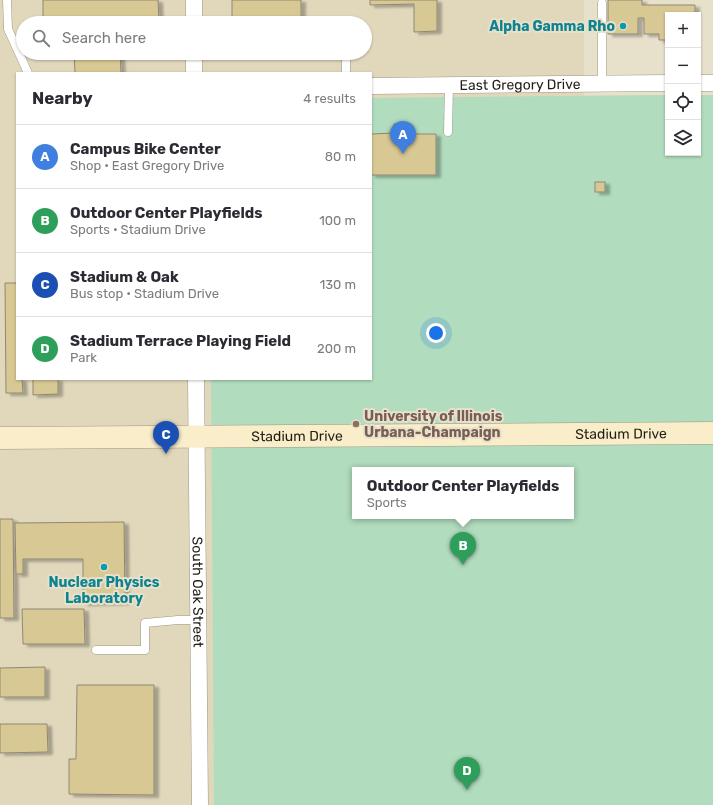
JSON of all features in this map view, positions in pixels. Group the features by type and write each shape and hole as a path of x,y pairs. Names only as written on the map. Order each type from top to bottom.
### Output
{"street":[{"path":"194,0 194,16"},
{"path":"194,60 194,72"},
{"name":"East Gregory Drive","path":"372,86 665,83"},
{"path":"701,83 713,83"},
{"name":"South Oak Street","path":"196,380 200,805"},
{"name":"Stadium Drive","path":"0,438 713,433"}],"lane":[{"path":"7,0 8,29 16,47"},
{"path":"602,3 602,83"},
{"path":"22,60 28,72"},
{"path":"346,60 346,72"},
{"path":"448,132 449,85"},
{"path":"96,650 145,650 145,623 199,620"}],"shaded area":[{"name":"University of Illinois Urbana-Champaign","path":"0,0 584,0 584,96 665,95 665,156 701,156 701,95 713,95 713,805 0,805"}],"green space":[{"name":"University of Illinois Urbana-Champaign","path":"665,95 665,156 701,156 701,95 713,95 713,805 214,805 211,380 372,380 372,98"}],"building":[{"path":"43,0 158,0 159,16 43,16"},
{"path":"232,0 301,0 301,16 232,16"},
{"path":"370,0 437,0 437,31 414,32 414,4 370,5"},
{"name":"Alpha Gamma Rho","path":"608,0 642,0 642,5 695,5 695,12 665,12 665,40 659,40 659,34 644,34 644,18 638,18 638,34 608,34"},
{"path":"74,60 120,60 121,72 75,72"},
{"path":"394,124 408,124 408,134 436,134 436,175 372,175 372,134 394,133"},
{"path":"595,182 605,182 605,192 595,192"},
{"path":"5,283 16,283 16,380 22,380 23,393 6,393"},
{"path":"33,380 58,380 58,394 33,395"},
{"path":"0,519 13,519 14,618 0,618"},
{"name":"Nuclear Physics Laboratory","path":"124,522 125,602 83,603 83,559 23,559 23,574 16,574 15,523"},
{"path":"22,609 84,609 85,644 23,644"},
{"path":"45,667 45,697 0,697 0,668"},
{"path":"77,685 154,685 154,795 69,794 69,759 76,759"},
{"path":"0,724 47,724 48,752 0,753"}],"place":[{"name":"Alpha Gamma Rho","path":"623,26"},
{"name":"Campus Bike Center","path":"403,154"},
{"name":"University of Illinois Urbana-Champaign","path":"356,424"},
{"name":"Stadium & Oak","path":"166,454"},
{"name":"Outdoor Center Playfields","path":"463,565"},
{"name":"Nuclear Physics Laboratory","path":"104,567"},
{"name":"Stadium Terrace Playing Field","path":"467,790"}]}
